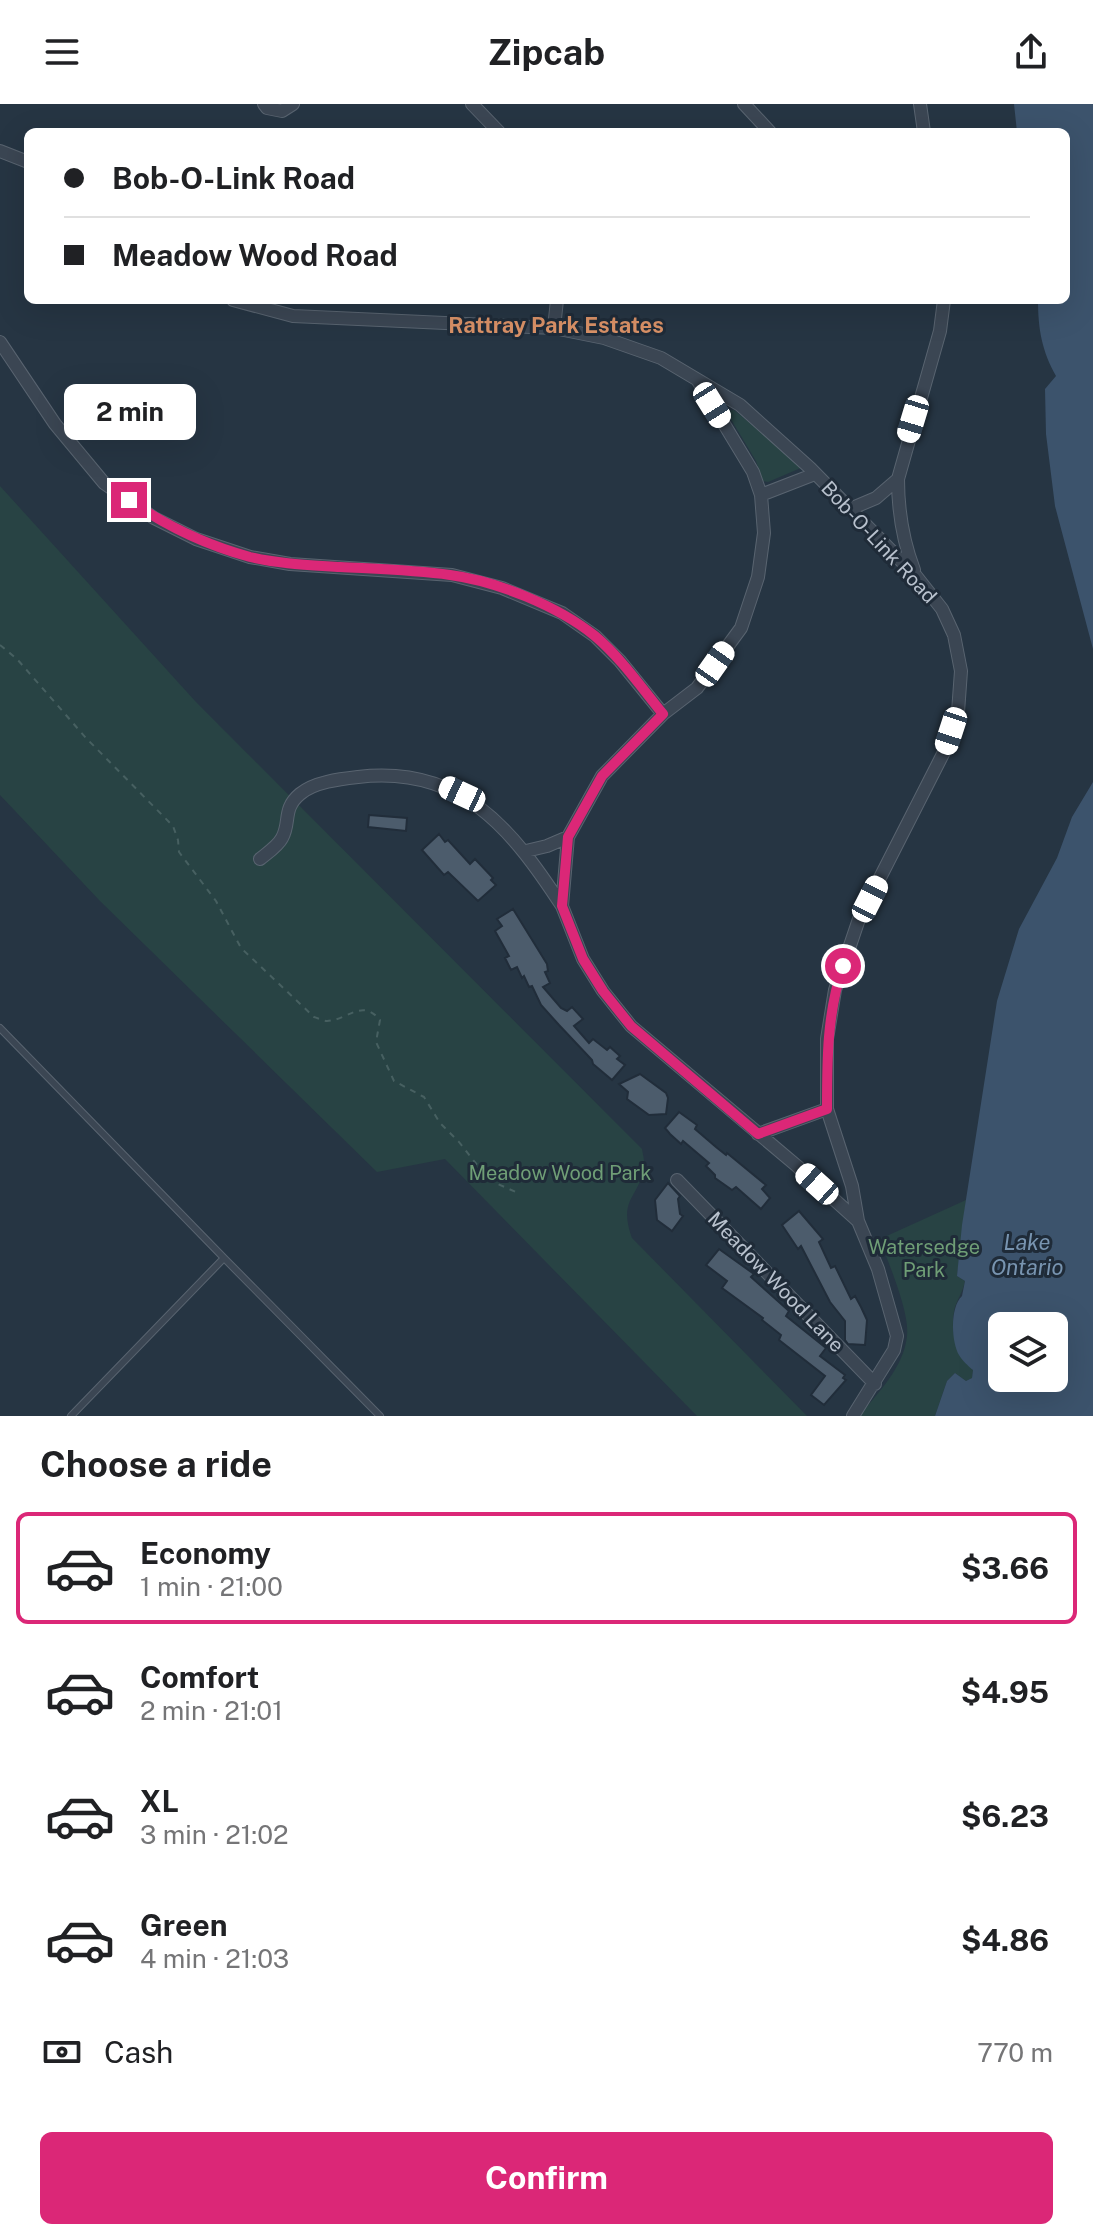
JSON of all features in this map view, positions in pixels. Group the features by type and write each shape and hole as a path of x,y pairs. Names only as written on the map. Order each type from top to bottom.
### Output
{"street":[{"path":"264,104 267,108 282,111 293,104"},
{"path":"472,104 495,128"},
{"path":"744,104 766,128"},
{"path":"920,104 923,128"},
{"path":"0,151 24,160"},
{"name":"Bob-O-Link Road","path":"248,304 293,316 554,328 604,338 661,358 740,405 850,509 916,576 942,609 954,635 961,671 958,712 945,750 859,919 835,990 827,1039 827,1109 852,1186 858,1221"},
{"path":"554,328 557,304"},
{"path":"916,576 907,552 900,515 898,479 940,331 943,304"},
{"path":"0,342 55,424 104,483 154,518 196,539 250,557 290,564 452,575 502,588 562,613 595,636 620,661 663,714"},
{"path":"562,906 568,837 602,776 663,714 697,688 741,628 758,577 764,533 761,495 753,472 697,380"},
{"name":"Bob-O-Link Road","path":"761,495 815,474"},
{"path":"850,509 876,498 898,479"},
{"path":"260,859 282,839 289,805 302,792 328,782 377,775 401,776 444,786 462,794 526,851 562,906 583,959 631,1026 858,1221 878,1269 897,1336 894,1350 853,1416"},
{"path":"526,851 568,837"},
{"path":"758,1134 827,1109"},
{"name":"Meadow Wood Lane","path":"677,1180 875,1384"}],"lane":[{"path":"0,1028 380,1416"},
{"path":"71,1416 224,1258"}],"path":[{"path":"0,645 17,659 86,738 173,826 179,852 216,901 241,948 314,1017 327,1021 362,1010 373,1012 380,1020 376,1042 394,1081 424,1097 440,1123 489,1180 518,1193"}],"green space":[{"path":"734,410 803,467 768,482 763,481 756,461 726,411"},
{"name":"Meadow Wood Park","path":"0,486 196,702 642,1149 644,1168 627,1215 632,1238 807,1416 697,1416 445,1159 377,1172 100,901 0,795"},
{"name":"Watersedge Park","path":"966,1200 957,1276 965,1281 954,1311 953,1328 959,1350 973,1370 972,1378 966,1381 955,1373 947,1381 935,1416 859,1416 896,1369 907,1336 902,1301 880,1239"}],"water":[{"path":"1014,104 1093,104 1093,649 1055,506 1046,434 1045,389 1056,376 1044,349 1038,311 1038,304 1070,304 1070,128 1017,128"},
{"name":"Lake Ontario","path":"1093,782 1093,1416 935,1416 947,1381 955,1373 966,1381 972,1378 973,1370 956,1349 953,1324 965,1281 957,1276 962,1225 997,1001 1019,929 1057,858 1072,817"}],"building":[{"path":"369,815 407,818 406,831 368,827"},
{"path":"439,834 470,864 475,859 493,878 491,880 496,885 478,901 448,872 444,875 422,850"},
{"path":"513,909 547,964 548,971 545,972 550,983 543,987 561,1008 567,1011 572,1007 583,1019 574,1026 589,1043 593,1039 620,1056 617,1059 625,1065 612,1080 593,1064 541,1005 532,986 529,987 517,967 511,970 505,958 509,956 495,931 502,926 497,919"},
{"path":"640,1074 666,1093 666,1114 649,1115 627,1099 628,1092 619,1084"},
{"path":"679,1112 697,1125 695,1129 716,1147 766,1185 762,1189 770,1198 761,1209 736,1187 732,1190 715,1178 706,1166 709,1163 670,1134 665,1128"},
{"path":"668,1183 680,1196 680,1214 683,1216 672,1231 657,1220 655,1200"},
{"path":"799,1211 823,1239 819,1242 831,1268 835,1266 851,1299 855,1296 861,1307 867,1320 865,1345 848,1344 845,1340 845,1321 830,1302 801,1246 798,1249 782,1225"},
{"path":"719,1249 754,1274 751,1277 789,1311 786,1316 826,1348 820,1356 845,1375 843,1378 846,1380 824,1405 811,1395 825,1376 779,1340 781,1335 763,1318 722,1288 727,1281 706,1265"}],"district":[{"name":"Rattray Park Estates","path":"556,325"}],"route":[{"path":"129,500 154,518 196,539 250,557 290,564 452,575 502,588 562,613 595,636 620,661 663,714 602,776 568,837 562,906 583,959 631,1026 758,1134 827,1109 827,1039 835,990 843,966"}]}
